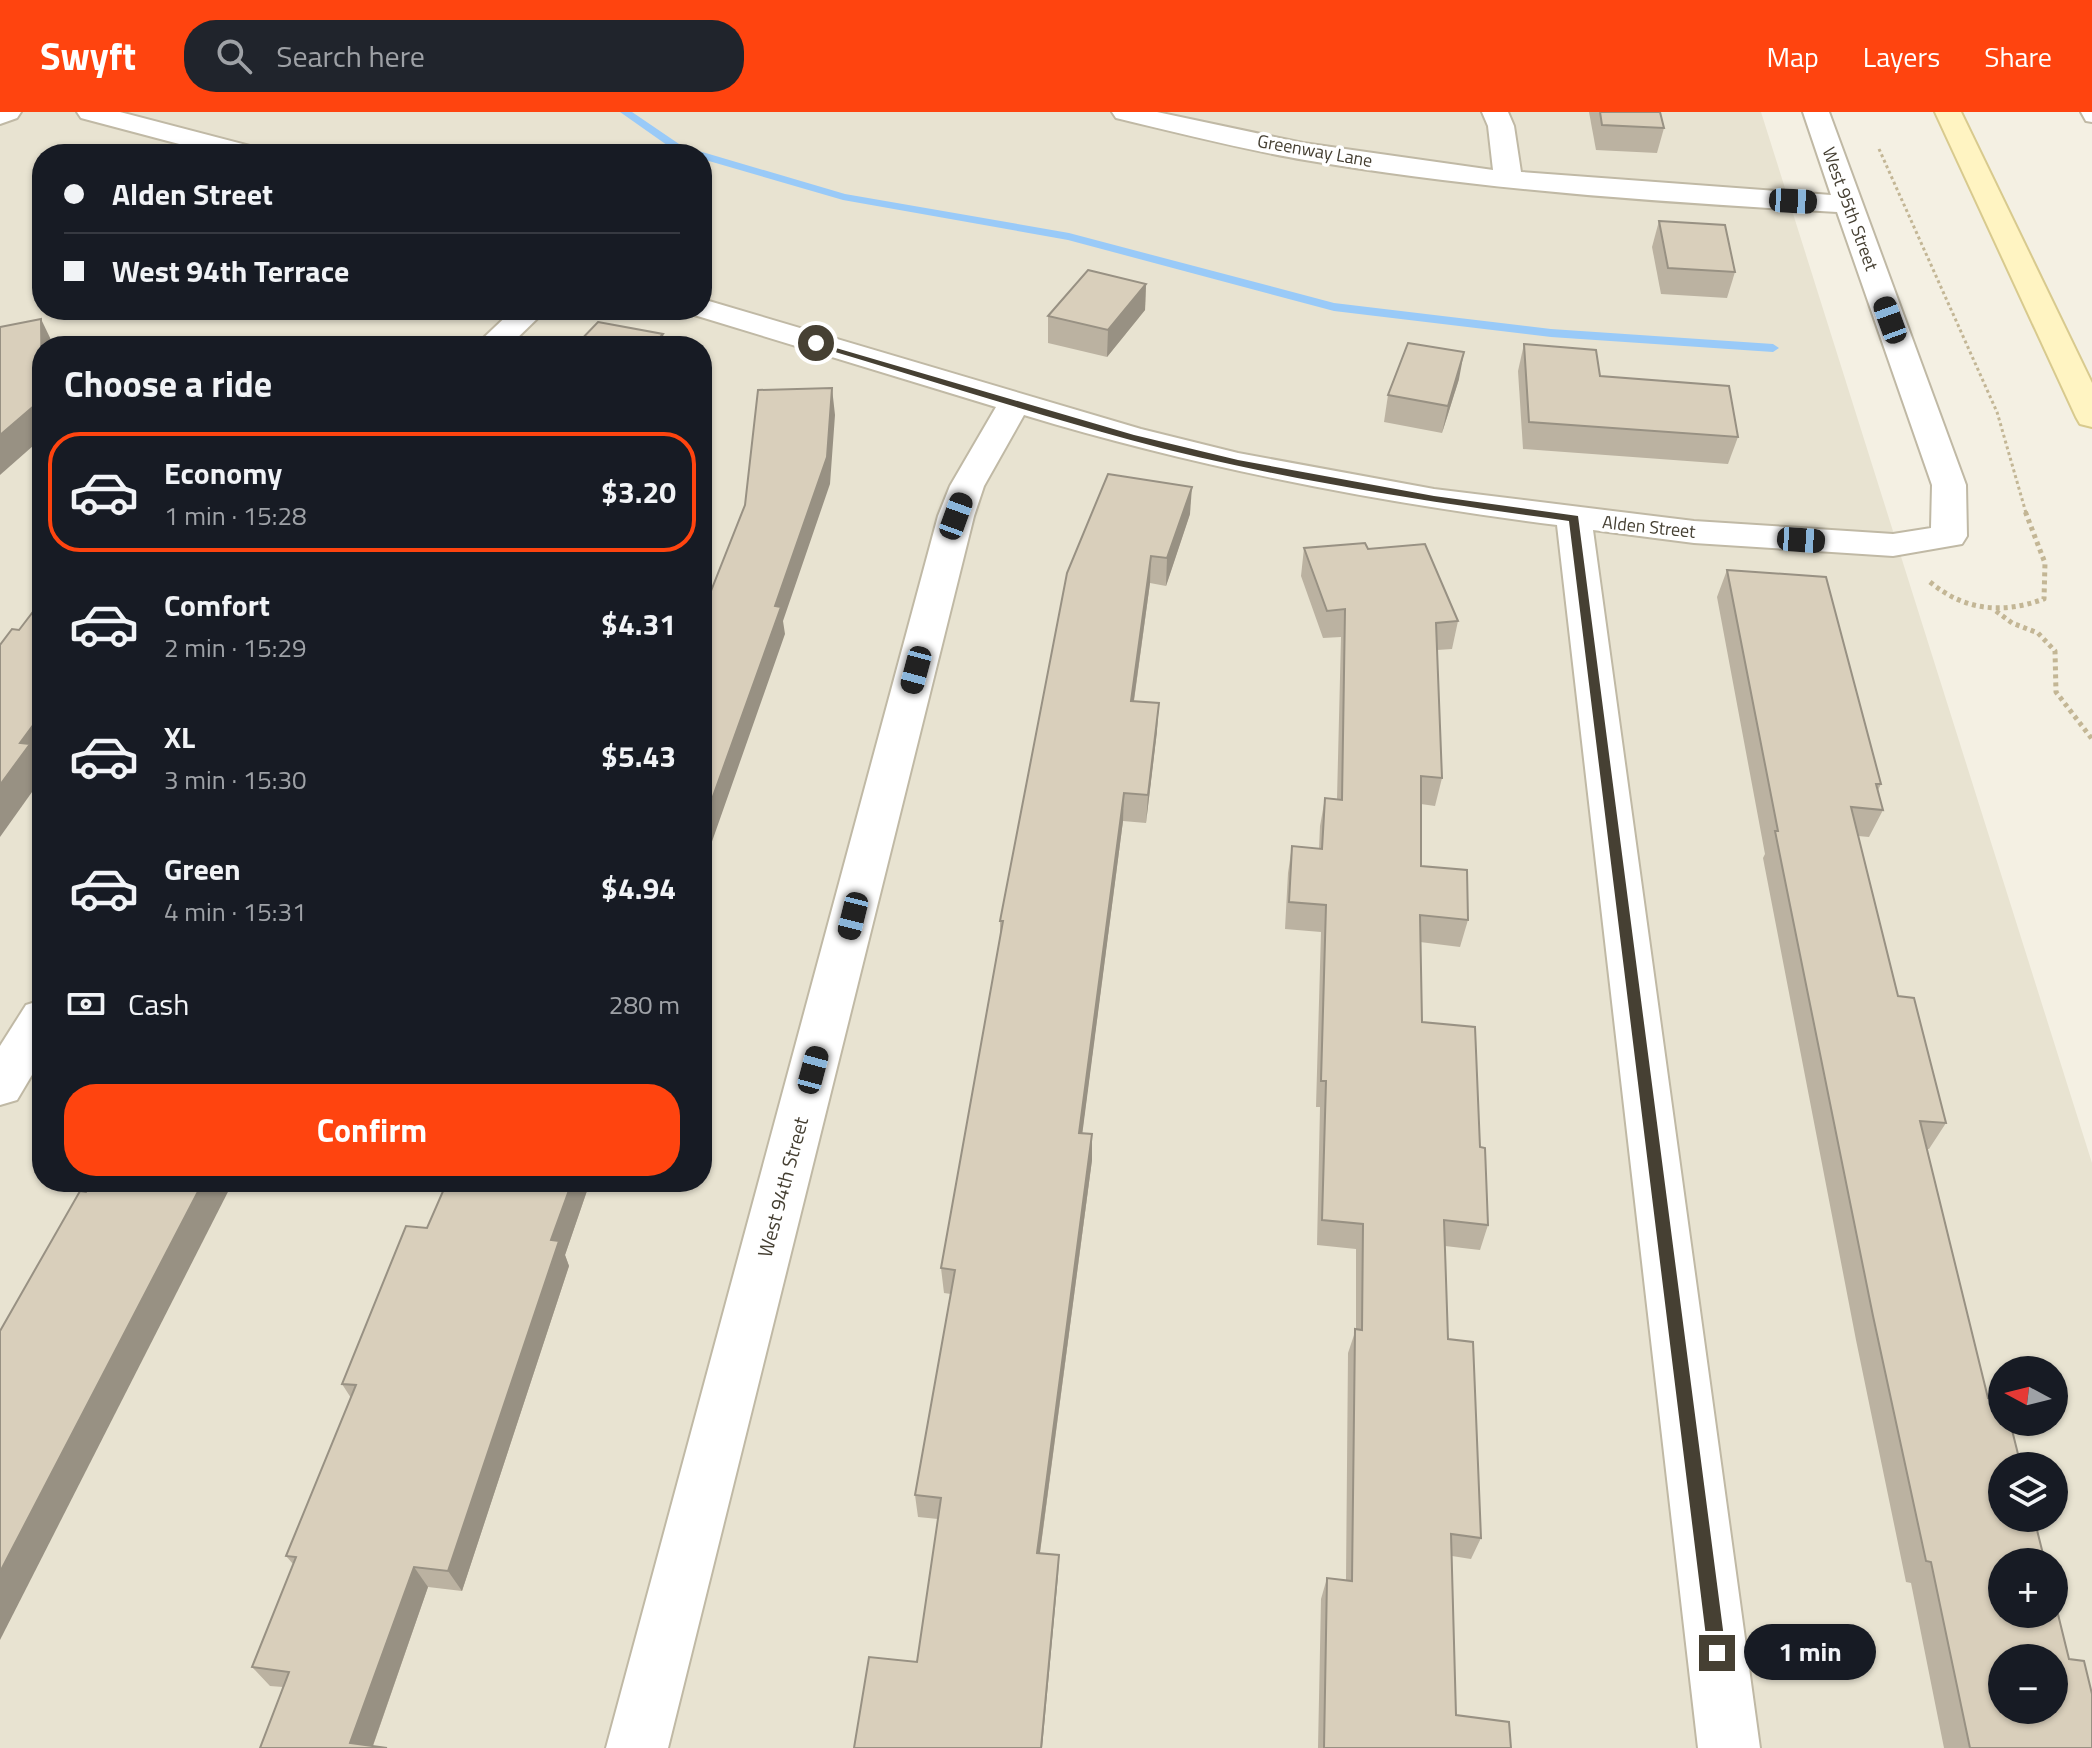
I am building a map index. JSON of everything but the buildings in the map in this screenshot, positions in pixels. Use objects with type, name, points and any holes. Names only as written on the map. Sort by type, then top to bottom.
[{"type":"main road","points":[[1948,112],[2092,417]]},
{"type":"street","points":[[0,116],[8,112]]},
{"type":"street","points":[[90,112],[210,144]]},
{"type":"street","name":"Greenway Lane","points":[[1125,112],[1310,151],[1508,179],[1590,188],[1848,204]]},
{"type":"street","points":[[1495,112],[1501,126],[1508,179]]},
{"type":"street","name":"West 95th Street","points":[[1816,112],[1949,485],[1949,536]]},
{"type":"street","name":"Alden Street","points":[[712,311],[1131,437],[1238,463],[1434,499],[1694,532],[1893,545],[1949,536]]},
{"type":"street","points":[[502,336],[520,320]]},
{"type":"street","name":"West 94th Street","points":[[637,1748],[956,516],[967,486],[1015,403]]},
{"type":"street","points":[[1574,519],[1729,1748]]},
{"type":"street","points":[[0,1086],[32,1034]]},
{"type":"path","points":[[1995,611],[2012,623],[2038,633],[2055,651],[2056,692],[2092,739]]},
{"type":"shaded area","points":[[0,112],[1761,112],[2092,1163],[2092,1748],[0,1748]]},
{"type":"waterway","points":[[625,112],[672,144]]},
{"type":"waterway","points":[[712,158],[843,197],[1069,237],[1334,307],[1551,333],[1773,348]]},
{"type":"route","points":[[816,343],[1131,437],[1238,463],[1434,499],[1574,519],[1717,1653]]}]
